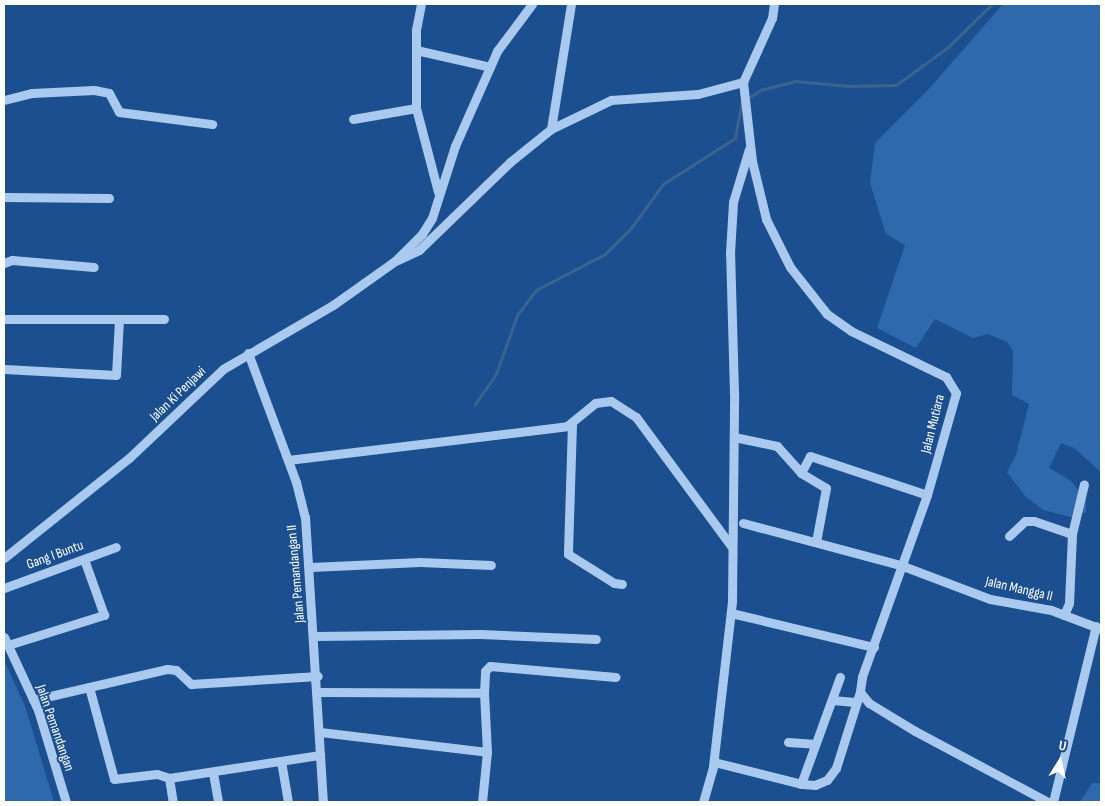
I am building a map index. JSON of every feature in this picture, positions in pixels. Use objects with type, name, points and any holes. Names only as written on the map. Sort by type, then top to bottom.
[{"type":"street","points":[[421,4],[416,50],[416,108],[439,195]]},
{"type":"street","points":[[395,261],[429,225],[454,146],[490,67],[515,23],[532,4]]},
{"type":"street","points":[[551,128],[571,4]]},
{"type":"street","points":[[395,261],[419,250],[551,128],[611,100],[698,94],[742,82],[772,18],[774,4]]},
{"type":"street","points":[[416,50],[490,67]]},
{"type":"street","name":"Jalan Mutiara","points":[[742,82],[750,146],[766,219],[806,290],[827,314],[851,331],[946,377],[956,392],[949,426],[927,495],[855,702],[836,768],[827,780],[815,785],[801,784]]},
{"type":"street","points":[[4,100],[32,93],[94,90],[109,92],[118,112],[212,124]]},
{"type":"street","points":[[353,119],[416,108]]},
{"type":"street","points":[[703,802],[714,762],[731,613],[734,437],[730,253],[733,202],[750,146]]},
{"type":"street","points":[[4,197],[109,198]]},
{"type":"street","points":[[4,263],[12,260],[94,267]]},
{"type":"street","name":"Jalan Ki Penjawi","points":[[4,558],[129,458],[223,370],[248,353],[333,305],[395,261]]},
{"type":"street","points":[[4,319],[164,319]]},
{"type":"street","points":[[4,369],[116,375],[119,319]]},
{"type":"street","name":"Jalan Pemandangan II","points":[[248,353],[288,460],[305,517],[311,567],[318,676],[323,802]]},
{"type":"street","points":[[288,460],[572,424],[600,401],[611,401],[630,411],[732,548]]},
{"type":"street","points":[[572,424],[568,555],[614,583],[622,584]]},
{"type":"street","points":[[734,437],[777,446],[800,473],[827,489],[816,542]]},
{"type":"street","points":[[800,473],[810,456],[927,495]]},
{"type":"street","points":[[1064,615],[1069,603],[1072,534],[1084,484]]},
{"type":"street","points":[[1009,536],[1025,521],[1034,521],[1072,534]]},
{"type":"street","name":"Jalan Mangga II","points":[[743,523],[903,566],[990,599],[1064,615],[1098,628]]},
{"type":"street","name":"Gang I Buntu","points":[[4,588],[116,548]]},
{"type":"street","points":[[6,641],[104,615],[84,559]]},
{"type":"street","points":[[311,567],[420,562],[491,565]]},
{"type":"street","points":[[731,613],[874,647]]},
{"type":"street","points":[[1053,802],[1098,628]]},
{"type":"street","points":[[315,636],[480,634],[596,639]]},
{"type":"street","name":"Jalan Pemandangan","points":[[6,641],[33,700],[66,802]]},
{"type":"street","points":[[482,802],[487,752],[484,693],[488,666],[616,677]]},
{"type":"street","points":[[33,700],[167,669],[176,670],[191,684],[318,676]]},
{"type":"street","points":[[714,762],[801,784],[840,677]]},
{"type":"street","points":[[89,687],[113,778],[157,774],[169,778],[212,773],[320,755]]},
{"type":"street","points":[[318,692],[484,693]]},
{"type":"street","points":[[860,692],[869,703],[915,731],[1048,802]]},
{"type":"street","points":[[832,700],[855,702]]},
{"type":"street","points":[[320,732],[487,752]]},
{"type":"street","points":[[788,742],[815,744]]},
{"type":"street","points":[[281,761],[288,802]]},
{"type":"street","points":[[212,773],[218,802]]},
{"type":"street","points":[[169,778],[173,802]]},
{"type":"shaded area","points":[[1003,4],[1101,4],[1101,472],[1074,448],[1061,443],[1049,468],[1070,480],[1086,499],[1086,512],[1071,517],[1043,510],[1025,496],[1007,472],[1016,455],[1029,404],[1012,395],[1013,350],[1007,342],[988,334],[973,338],[935,319],[916,348],[877,328],[905,245],[886,234],[870,183],[875,143],[927,91]]},
{"type":"shaded area","points":[[4,660],[25,706],[54,802],[4,802]]},
{"type":"shaded area","points":[[1092,783],[1101,783],[1101,802],[1080,802]]},
{"type":"waterway","points":[[475,404],[496,374],[517,315],[536,290],[605,254],[631,228],[663,184],[735,138],[741,103],[760,90],[795,81],[849,86],[896,85],[948,47],[992,4]]}]
